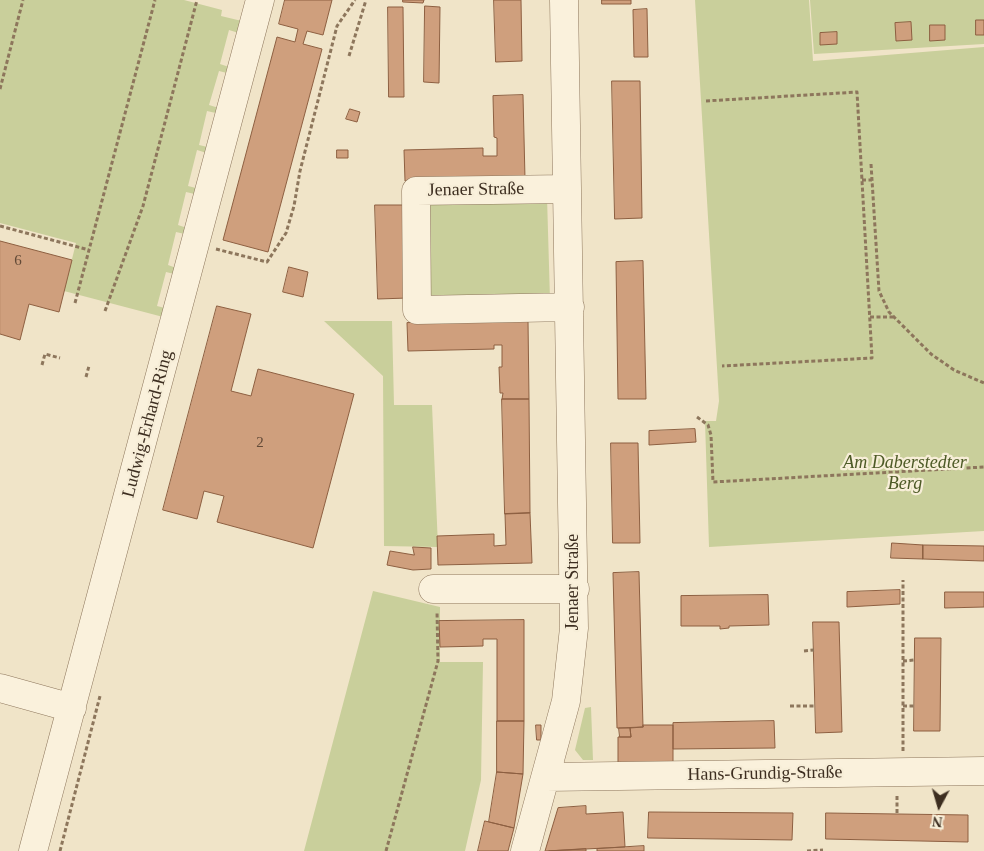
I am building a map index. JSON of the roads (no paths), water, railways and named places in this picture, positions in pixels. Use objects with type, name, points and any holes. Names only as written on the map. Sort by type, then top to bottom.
[{"type":"street","name":"Ludwig-Erhard-Ring","points":[[38,850],[72,708],[260,0]]},
{"type":"street","name":"Jenaer Straße","points":[[525,851],[563,716],[571,669],[575,589],[564,0]]},
{"type":"street","name":"Jenaer Straße","points":[[567,189],[416,191],[416,310],[570,307]]},
{"type":"street","points":[[435,589],[575,589]]},
{"type":"street","points":[[0,688],[72,708]]},
{"type":"street","name":"Hans-Grundig-Straße","points":[[546,778],[984,771]]},
{"type":"park label","name":"Am Daberstedter Berg","points":[[905,473]]}]
